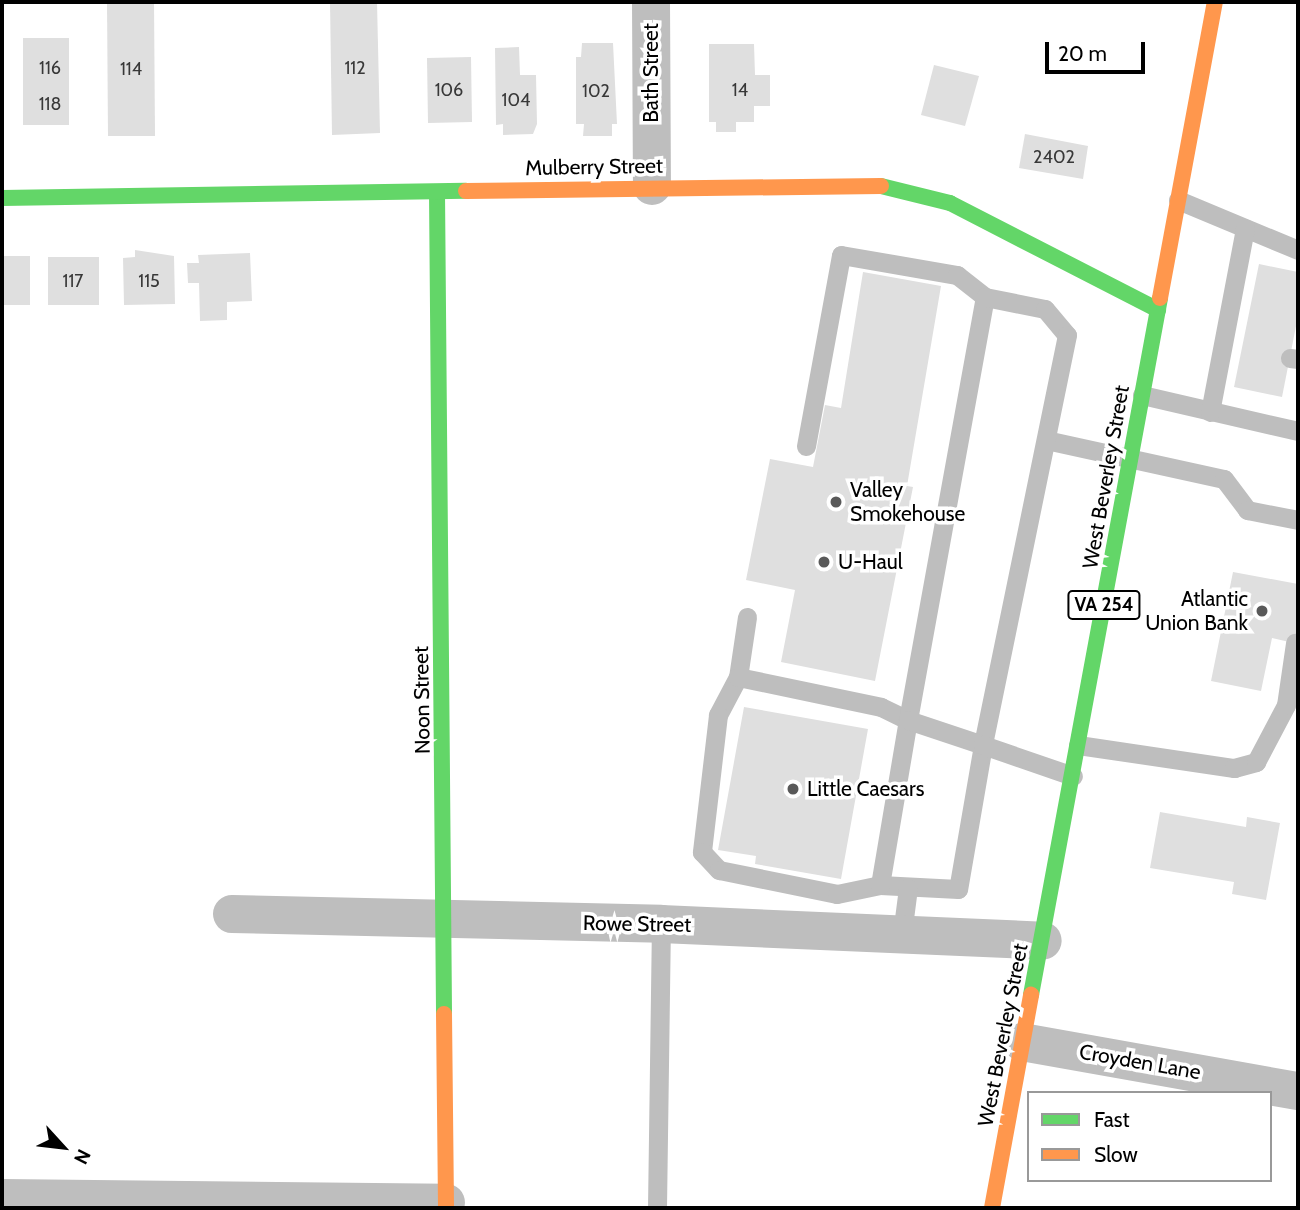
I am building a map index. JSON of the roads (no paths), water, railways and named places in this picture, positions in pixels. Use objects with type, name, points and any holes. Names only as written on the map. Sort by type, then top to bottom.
[{"type":"street","name":"Bath Street","points":[[651,2],[652,186]]},
{"type":"street","name":"West Beverley Street","points":[[992,1208],[1215,2]]},
{"type":"street","name":"Mulberry Street","points":[[2,198],[867,184],[909,189],[950,203],[1158,310]]},
{"type":"street","name":"Noon Street","points":[[437,192],[446,1206]]},
{"type":"street","name":"Rowe Street","points":[[232,914],[661,924],[1043,941]]},
{"type":"street","name":"Croyden Lane","points":[[1022,1042],[1298,1091]]},
{"type":"street","points":[[2,1198],[112,1204],[446,1206]]},
{"type":"lane","points":[[1178,200],[1298,250]]},
{"type":"lane","points":[[1210,412],[1232,347],[1231,302],[1245,228]]},
{"type":"lane","points":[[747,617],[738,677],[718,715],[702,852],[719,870],[837,894],[880,885],[958,890],[983,744],[1067,335],[1045,309],[985,297],[957,275],[841,255],[806,446]]},
{"type":"lane","points":[[880,885],[985,297]]},
{"type":"lane","points":[[1231,302],[1251,305]]},
{"type":"lane","points":[[1142,396],[1298,431]]},
{"type":"lane","points":[[1046,440],[1131,456],[1224,479],[1247,510],[1298,520]]},
{"type":"lane","points":[[1078,745],[1234,768],[1256,762],[1292,706],[1295,643]]},
{"type":"lane","points":[[738,677],[881,707],[908,720],[1073,776]]},
{"type":"lane","points":[[902,934],[908,888]]},
{"type":"lane","points":[[657,1208],[661,924]]},
{"type":"place","name":"Valley Smokehouse","points":[[836,502]]},
{"type":"place","name":"U-Haul","points":[[824,562]]},
{"type":"place","name":"Atlantic Union Bank","points":[[1262,611]]},
{"type":"place","name":"Little Caesars","points":[[793,789]]}]
